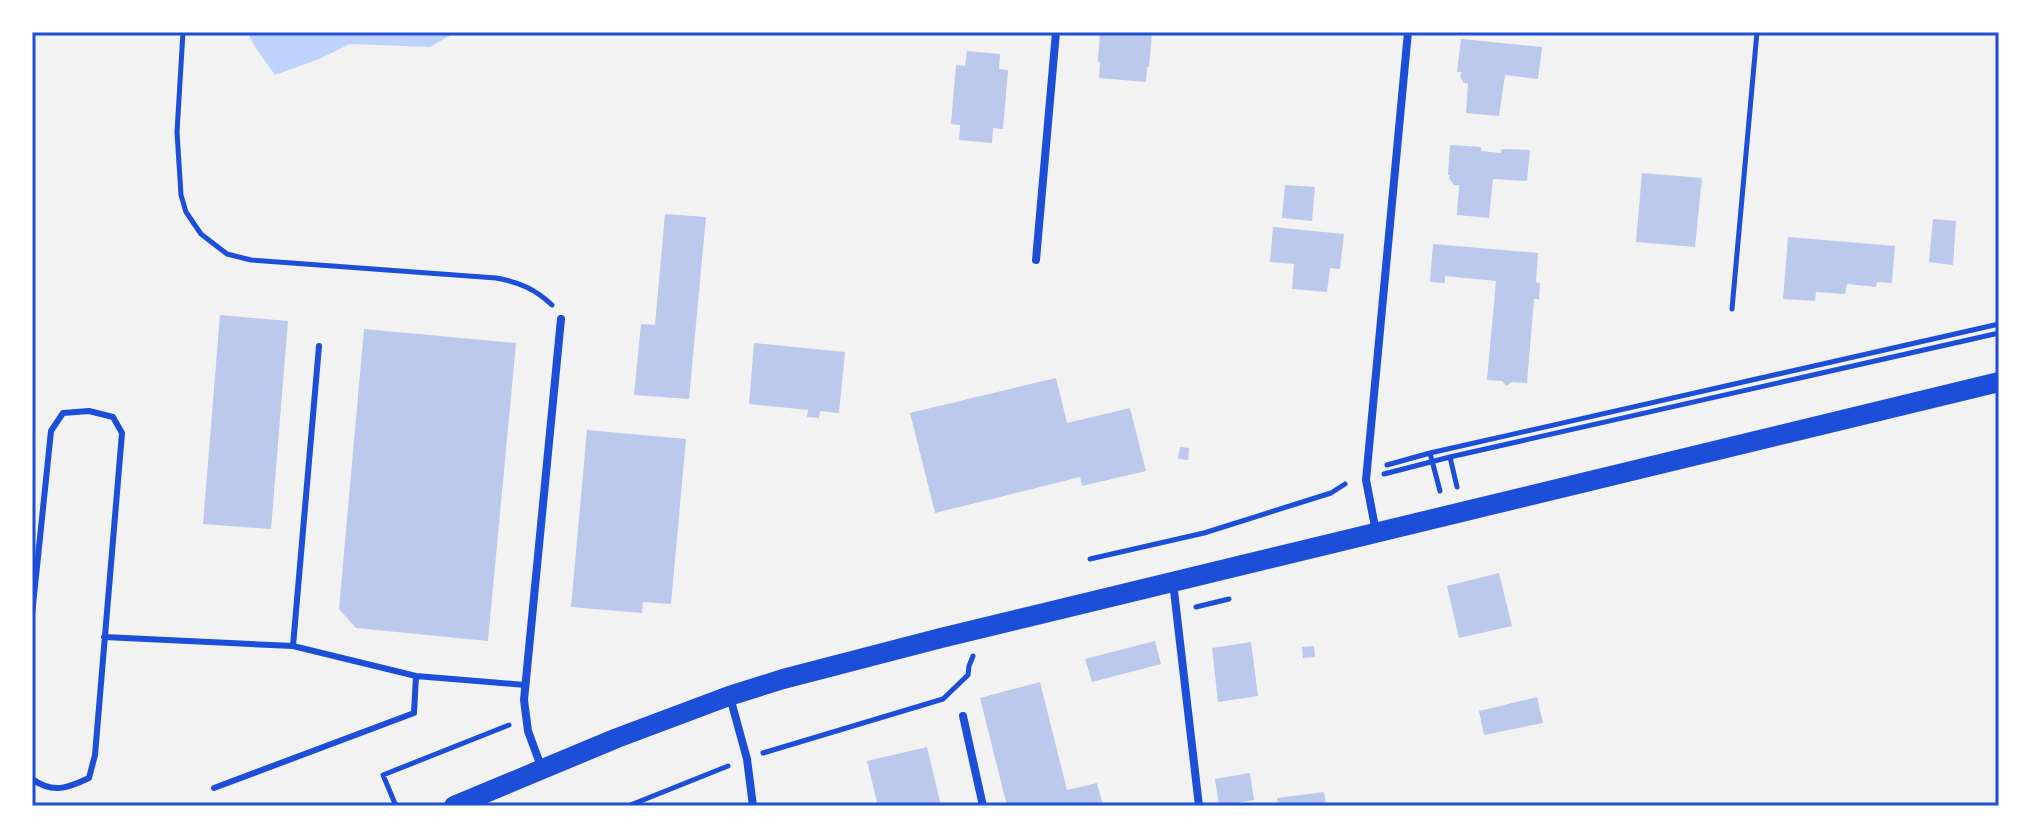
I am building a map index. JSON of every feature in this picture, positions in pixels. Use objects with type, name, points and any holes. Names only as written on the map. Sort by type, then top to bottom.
[{"type":"main road","points":[[454,806],[729,696],[850,661],[1999,382]]},
{"type":"street","points":[[1036,260],[1056,32]]},
{"type":"street","points":[[1376,532],[1367,475],[1408,32]]},
{"type":"street","points":[[542,770],[525,718],[524,700],[561,319]]},
{"type":"street","points":[[1173,581],[1199,806]]},
{"type":"street","points":[[729,696],[747,759],[753,806]]},
{"type":"street","points":[[963,716],[983,806]]},
{"type":"lane","points":[[293,646],[319,346]]},
{"type":"lane","points":[[32,615],[51,431],[63,413],[89,411],[113,417],[122,433],[95,755],[89,778],[67,789],[40,785],[32,779]]},
{"type":"lane","points":[[104,637],[293,646],[416,676],[525,685]]},
{"type":"lane","points":[[214,788],[414,713],[416,676]]},
{"type":"path","points":[[183,32],[177,132],[181,195],[193,224],[215,246],[227,254],[251,260],[471,275],[517,282],[539,292],[561,319]]},
{"type":"path","points":[[1732,309],[1757,32]]},
{"type":"path","points":[[1090,559],[1204,533],[1331,493],[1367,475],[1430,453],[1999,324]]},
{"type":"path","points":[[1367,475],[1999,333]]},
{"type":"path","points":[[628,806],[747,759],[943,699],[968,675],[972,657],[978,653]]},
{"type":"path","points":[[396,806],[383,775],[525,718]]},
{"type":"water","points":[[247,32],[456,32],[430,47],[350,44],[275,75]]},
{"type":"building","points":[[1100,32],[1152,32],[1146,82],[1099,78]]},
{"type":"building","points":[[1461,39],[1542,47],[1538,79],[1505,75],[1499,116],[1466,113],[1468,83],[1464,83],[1460,76],[1462,72],[1457,72]]},
{"type":"building","points":[[967,51],[1000,54],[999,69],[1008,70],[1003,129],[993,128],[992,143],[959,140],[960,125],[951,124],[956,65],[965,66]]},
{"type":"building","points":[[1450,145],[1481,147],[1481,151],[1501,153],[1502,149],[1530,150],[1527,181],[1493,179],[1489,218],[1457,215],[1459,185],[1454,185],[1448,175]]},
{"type":"building","points":[[1642,173],[1702,178],[1695,247],[1636,242]]},
{"type":"building","points":[[1285,185],[1315,187],[1312,221],[1282,218]]},
{"type":"building","points":[[665,214],[706,217],[689,399],[634,395],[641,324],[655,325]]},
{"type":"building","points":[[1933,219],[1956,221],[1953,265],[1929,262]]},
{"type":"building","points":[[1273,227],[1344,234],[1340,269],[1330,268],[1327,292],[1292,289],[1294,264],[1270,262]]},
{"type":"building","points":[[1788,237],[1895,246],[1892,283],[1877,282],[1876,287],[1847,284],[1845,294],[1816,292],[1815,301],[1783,299]]},
{"type":"building","points":[[1433,244],[1538,253],[1536,282],[1540,283],[1539,299],[1534,299],[1527,383],[1512,382],[1507,386],[1502,381],[1487,380],[1496,281],[1445,276],[1445,283],[1430,282]]},
{"type":"building","points":[[220,315],[288,321],[271,529],[203,524]]},
{"type":"building","points":[[364,329],[516,343],[488,641],[356,628],[339,609]]},
{"type":"building","points":[[754,343],[845,352],[839,413],[820,411],[819,418],[807,417],[808,410],[749,404]]},
{"type":"building","points":[[1056,378],[1067,423],[1130,408],[1146,471],[1082,486],[1080,477],[935,513],[910,413]]},
{"type":"building","points":[[587,430],[686,439],[671,604],[643,602],[642,613],[571,607]]},
{"type":"building","points":[[1180,447],[1189,448],[1188,460],[1178,459]]},
{"type":"building","points":[[1499,573],[1512,626],[1459,638],[1447,586]]},
{"type":"building","points":[[1155,641],[1161,664],[1092,682],[1085,659]]},
{"type":"building","points":[[1251,642],[1258,696],[1218,702],[1212,648]]},
{"type":"building","points":[[1314,646],[1315,657],[1303,658],[1302,647]]},
{"type":"building","points":[[1040,682],[1067,790],[1097,783],[1103,806],[1007,806],[980,698]]},
{"type":"building","points":[[1537,697],[1543,723],[1484,735],[1479,711]]},
{"type":"building","points":[[927,747],[941,806],[878,806],[867,761]]},
{"type":"building","points":[[1250,773],[1254,800],[1219,806],[1215,779]]},
{"type":"building","points":[[1324,792],[1326,806],[1278,806],[1277,798]]}]
